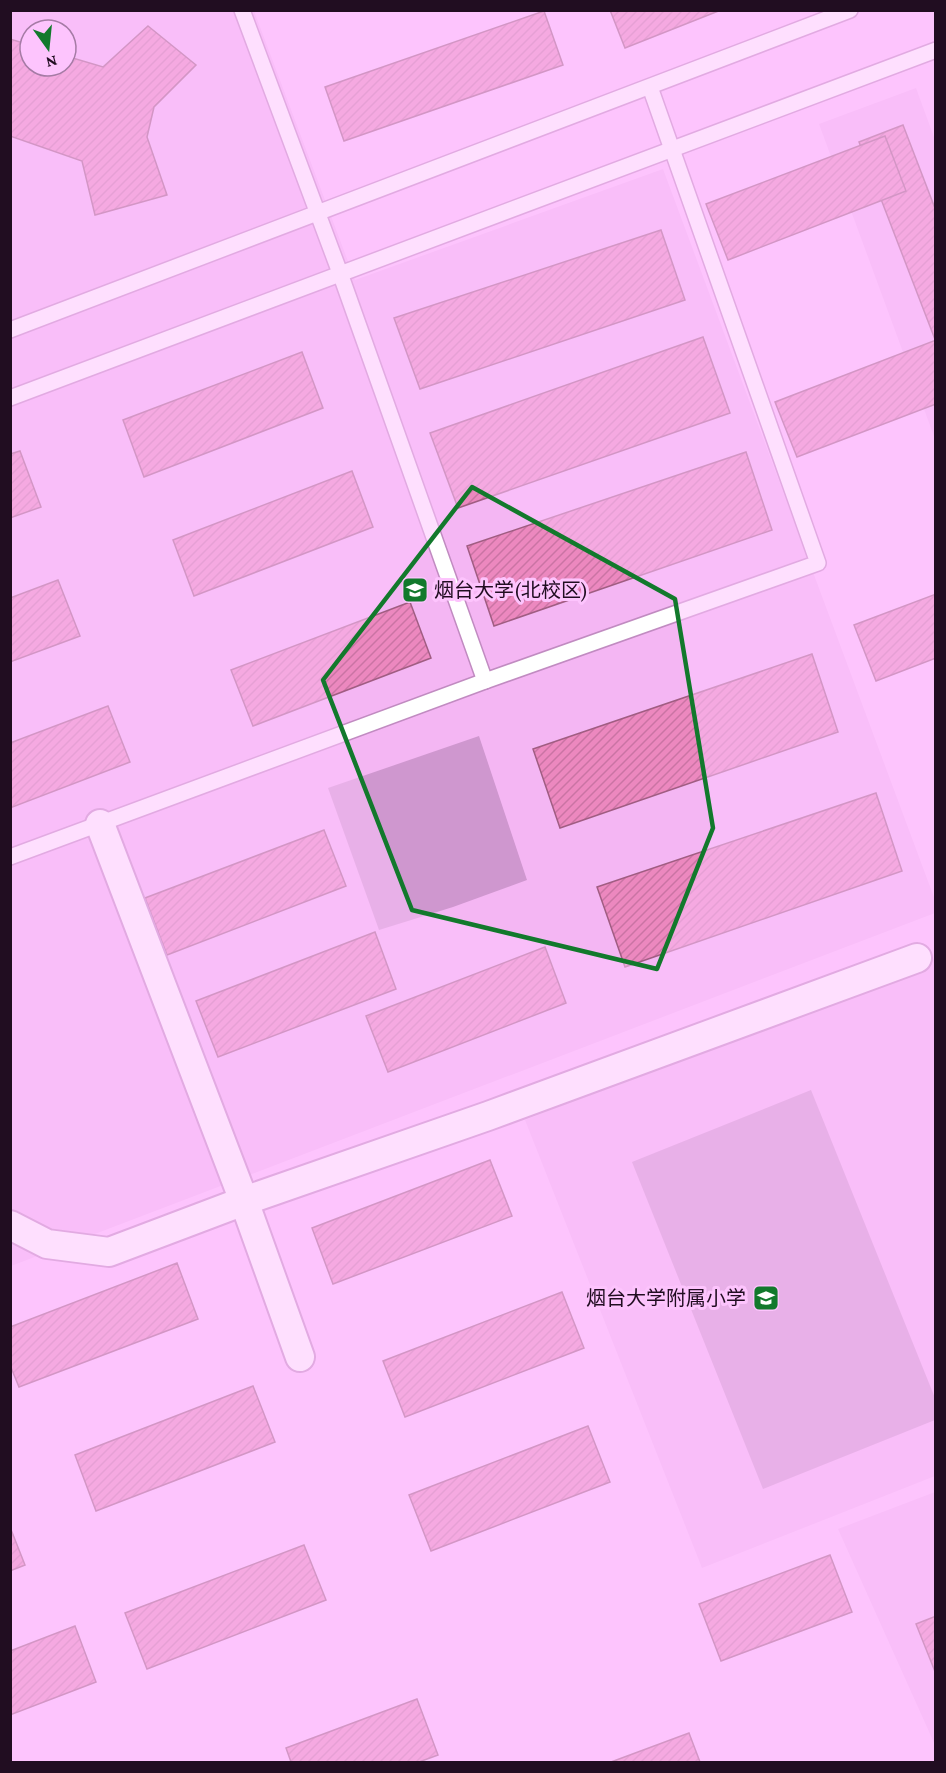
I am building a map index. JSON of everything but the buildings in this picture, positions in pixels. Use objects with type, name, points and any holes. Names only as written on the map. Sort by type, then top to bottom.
[{"type":"street","points":[[100,824],[244,1201],[300,1357]]},
{"type":"street","points":[[10,1225],[48,1244],[109,1252],[917,958]]},
{"type":"lane","points":[[242,10],[340,273],[485,681]]},
{"type":"lane","points":[[10,330],[850,10]]},
{"type":"lane","points":[[10,398],[936,50]]},
{"type":"lane","points":[[10,857],[485,681],[818,563],[650,87]]},
{"type":"highlighted area","points":[[472,487],[675,599],[713,828],[657,969],[412,910],[323,680]]},
{"type":"shaded area","name":"烟台大学(北校区)","points":[[11,11],[254,11],[355,280],[663,169],[935,900],[935,913],[11,1266]]},
{"type":"shaded area","points":[[916,88],[935,140],[935,439],[819,124]]},
{"type":"shaded area","points":[[479,736],[527,880],[453,907],[379,930],[328,788]]},
{"type":"shaded area","name":"烟台大学附属小学","points":[[935,958],[935,1476],[702,1568],[525,1120]]},
{"type":"shaded area","points":[[811,1090],[935,1398],[935,1420],[763,1489],[632,1162]]},
{"type":"shaded area","points":[[935,1492],[935,1745],[838,1529]]},
{"type":"place","name":"烟台大学(北校区)","points":[[415,590]]},
{"type":"place","name":"烟台大学附属小学","points":[[766,1298]]}]
